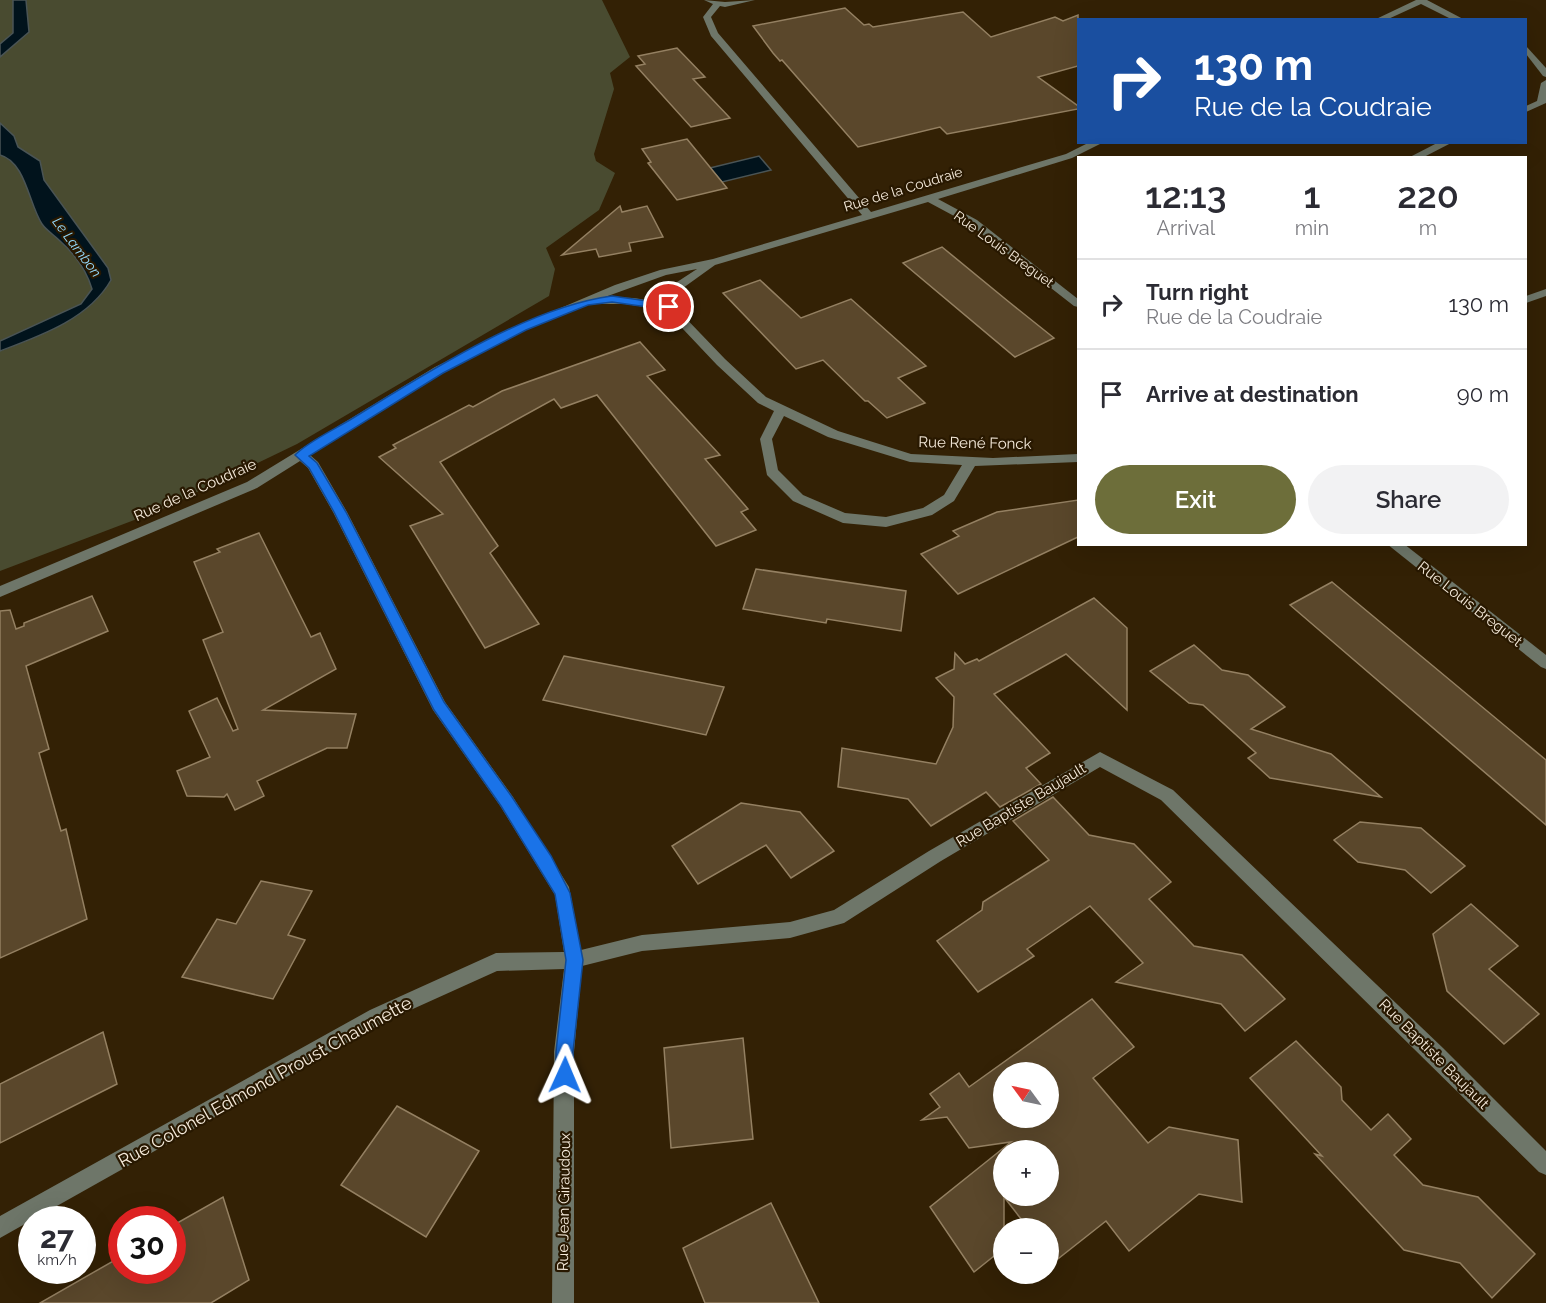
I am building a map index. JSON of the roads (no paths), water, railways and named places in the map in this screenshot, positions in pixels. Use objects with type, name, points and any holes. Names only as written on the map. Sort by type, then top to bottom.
[{"type":"street","points":[[751,0],[734,5],[712,2],[707,17],[714,34],[868,214]]},
{"type":"street","points":[[1382,18],[1422,0],[1457,18]]},
{"type":"street","points":[[1527,50],[1546,74]]},
{"type":"street","points":[[1527,109],[1541,103],[1546,83]]},
{"type":"street","name":"Rue de la Coudraie","points":[[0,592],[24,584],[252,485],[439,370],[522,328],[619,287],[664,272],[715,262],[868,214],[1069,156],[1095,144]]},
{"type":"street","points":[[1417,156],[1444,144]]},
{"type":"street","name":"Rue Louis Breguet","points":[[927,197],[973,222],[1077,303]]},
{"type":"street","name":"Rue de la Coudraie","points":[[586,302],[612,299],[669,307],[678,286],[715,262]]},
{"type":"street","points":[[1527,300],[1546,292]]},
{"type":"street","name":"Rue René Fonck","points":[[669,307],[721,362],[762,400],[833,434],[910,458],[972,460],[1077,458]]},
{"type":"street","points":[[781,409],[766,439],[772,472],[798,498],[843,518],[886,522],[927,512],[949,498],[972,460]]},
{"type":"street","name":"Rue Jean Giraudoux","points":[[301,455],[313,465],[340,512],[439,706],[507,802],[562,893],[574,960],[564,1052],[562,1303]]},
{"type":"street","name":"Rue Louis Breguet","points":[[1397,546],[1546,663]]},
{"type":"street","name":"Rue Baptiste Baujault","points":[[574,960],[642,943],[790,930],[838,917],[935,856],[1100,759],[1167,795],[1436,1055],[1546,1165]]},
{"type":"street","name":"Rue Colonel Edmond Proust Chaumette","points":[[0,1228],[377,1016],[496,962],[574,960]]},
{"type":"water","points":[[13,0],[26,0],[29,32],[0,57],[0,44],[13,33]]},
{"type":"water","name":"Le Lambon","points":[[0,123],[14,136],[18,147],[40,161],[44,180],[108,268],[111,280],[102,294],[77,316],[47,332],[0,351],[0,341],[81,304],[92,289],[87,275],[75,256],[42,224],[16,166],[9,159],[0,155]]},
{"type":"water","points":[[759,156],[771,170],[722,182],[710,168]]}]
